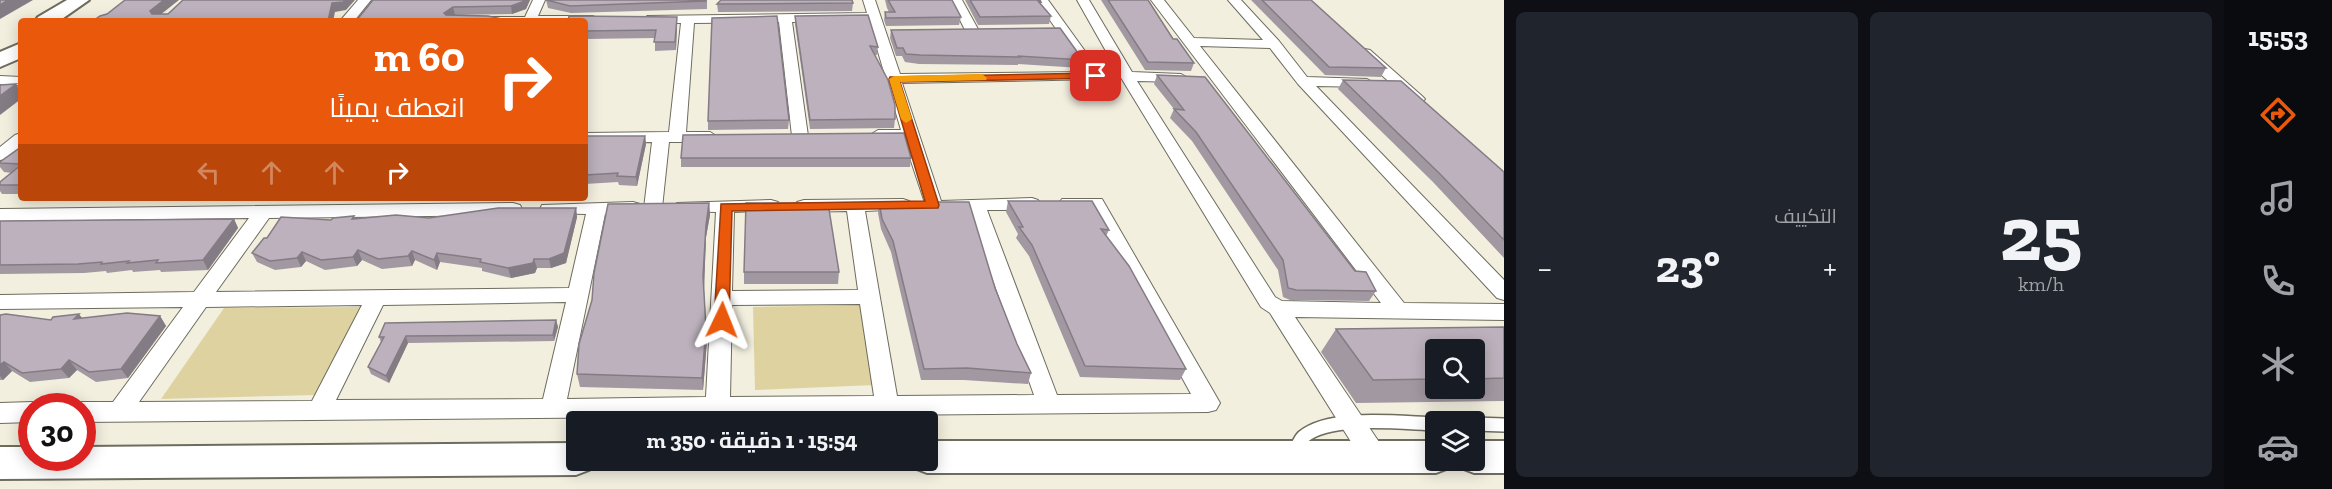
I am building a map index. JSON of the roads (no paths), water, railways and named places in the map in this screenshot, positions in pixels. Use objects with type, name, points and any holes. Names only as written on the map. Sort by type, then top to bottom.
[{"type":"street","points":[[50,18],[80,0]]},
{"type":"street","points":[[71,18],[101,0]]},
{"type":"street","points":[[350,18],[365,0]]},
{"type":"street","points":[[531,18],[539,0]]},
{"type":"street","points":[[869,0],[881,27],[894,79],[933,205]]},
{"type":"street","points":[[956,0],[972,31]]},
{"type":"street","points":[[894,79],[1096,76],[1042,0]]},
{"type":"street","points":[[1083,0],[1127,76],[1255,282],[1268,302],[1278,308],[1374,456]]},
{"type":"street","points":[[1157,0],[1191,42],[1216,79],[1398,310]]},
{"type":"street","points":[[1234,0],[1274,44],[1303,81],[1504,293]]},
{"type":"street","points":[[643,19],[688,19],[710,14],[881,27]]},
{"type":"street","points":[[785,18],[794,136],[822,135]]},
{"type":"street","points":[[653,208],[669,137],[688,19]]},
{"type":"street","points":[[588,20],[609,20]]},
{"type":"street","points":[[1041,30],[1064,30]]},
{"type":"street","points":[[0,48],[18,37]]},
{"type":"street","points":[[1191,42],[1274,44]]},
{"type":"street","points":[[1358,46],[1426,107]]},
{"type":"street","points":[[0,61],[18,51]]},
{"type":"street","points":[[0,69],[18,69]]},
{"type":"street","points":[[1127,76],[1216,79]]},
{"type":"street","points":[[0,80],[18,81]]},
{"type":"street","points":[[1303,81],[1399,84]]},
{"type":"street","points":[[867,135],[911,135]]},
{"type":"street","points":[[588,138],[721,136]]},
{"type":"street","points":[[0,155],[18,142]]},
{"type":"street","points":[[133,213],[144,201]]},
{"type":"street","points":[[0,215],[133,213],[249,207],[449,204],[653,208],[1096,203],[1208,403],[96,412]]},
{"type":"street","points":[[975,204],[1049,404]]},
{"type":"street","points":[[855,206],[887,405]]},
{"type":"street","points":[[119,412],[199,300],[249,207]]},
{"type":"street","points":[[718,407],[725,207]]},
{"type":"street","points":[[553,408],[597,208]]},
{"type":"street","points":[[0,302],[578,295]]},
{"type":"street","points":[[722,298],[870,297]]},
{"type":"street","points":[[319,410],[376,298]]},
{"type":"street","points":[[1278,308],[1504,312]]},
{"type":"street","points":[[0,413],[18,412]]},
{"type":"street","points":[[938,457],[1425,457]]},
{"type":"street","points":[[1485,457],[1504,457]]},
{"type":"street","points":[[0,463],[566,459]]},
{"type":"lane","points":[[1293,456],[1302,437],[1319,428],[1353,423],[1425,424]]},
{"type":"lane","points":[[1485,424],[1504,424]]}]
